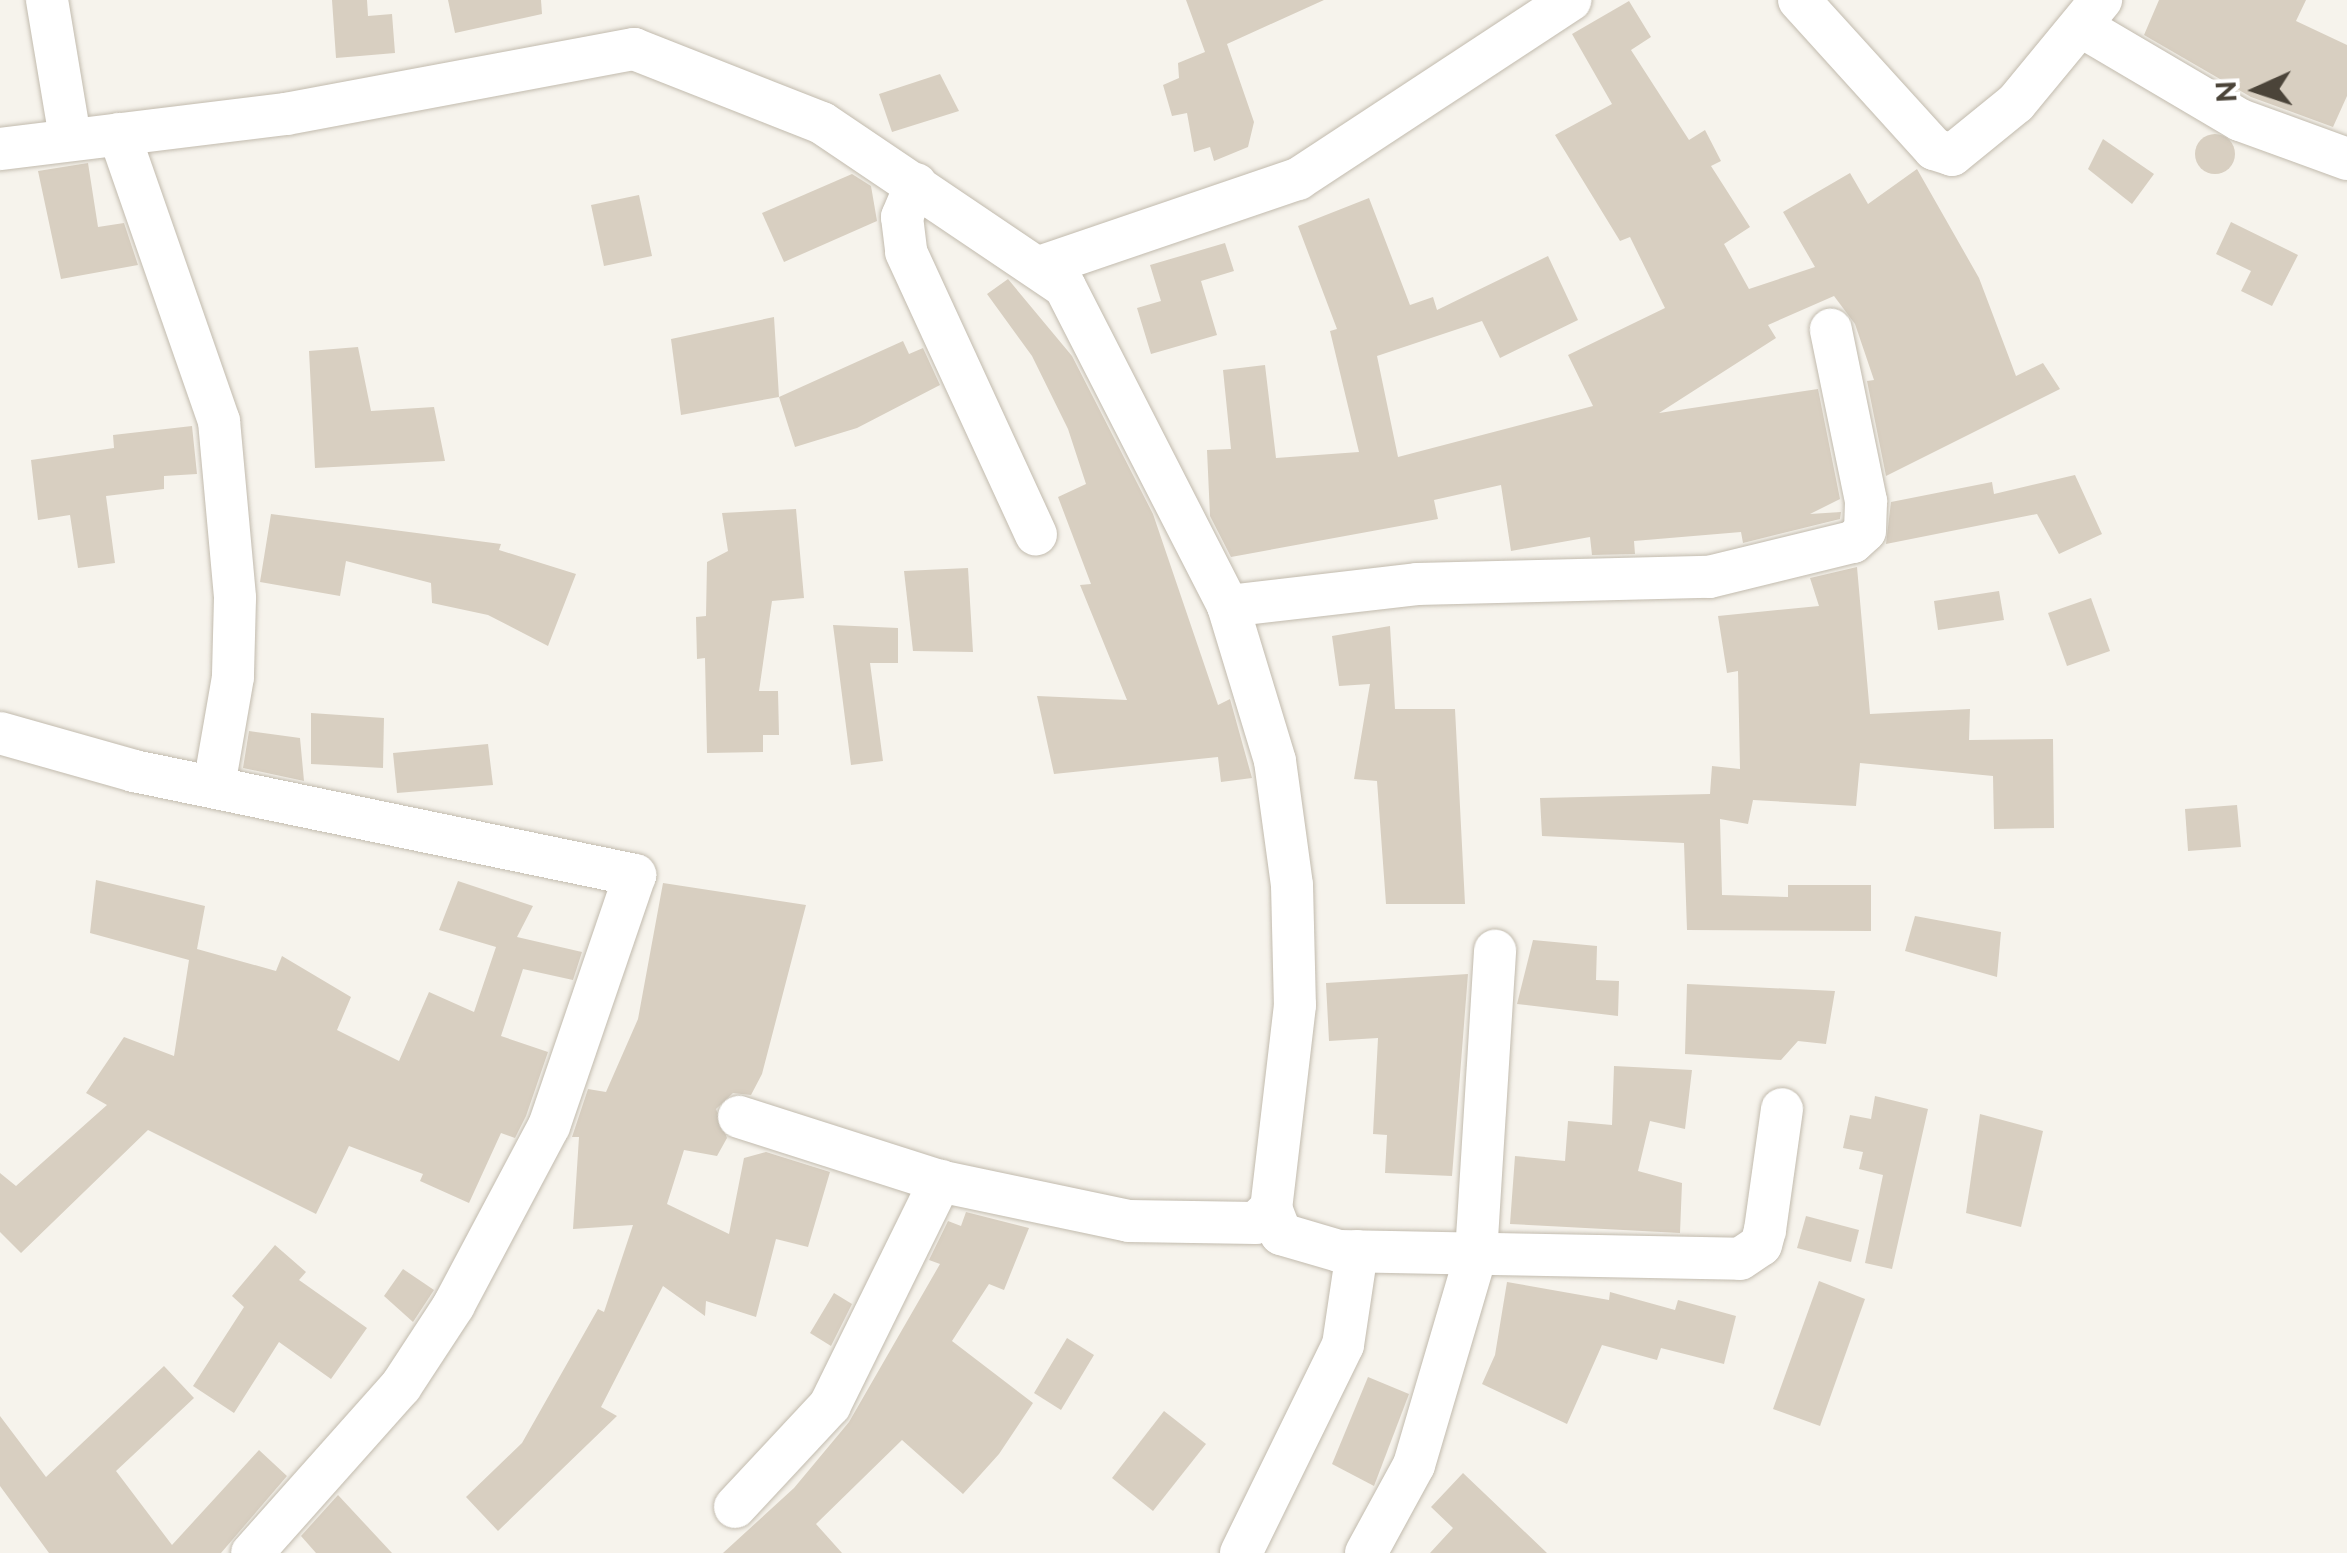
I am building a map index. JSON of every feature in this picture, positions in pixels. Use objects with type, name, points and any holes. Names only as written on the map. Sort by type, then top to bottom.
[{"type":"street","points":[[47,0],[70,138]]},
{"type":"street","points":[[1039,266],[1298,179],[1571,0]]},
{"type":"street","points":[[1799,0],[1934,150],[1952,155],[1988,131],[2092,13],[2240,120],[2347,159]]},
{"type":"street","points":[[0,149],[286,114],[634,49],[768,97],[916,184],[1039,266],[1088,323],[1228,606],[1275,761],[1292,885],[1294,1036],[1271,1208],[1272,1226],[1304,1246],[1357,1251],[1749,1256],[1765,1230],[1782,1109]]},
{"type":"street","points":[[119,134],[218,421],[235,598],[233,678],[214,786]]},
{"type":"street","points":[[916,184],[902,217],[906,252],[1036,535]]},
{"type":"street","points":[[1228,606],[1416,584],[1710,577],[1853,542],[1864,532],[1866,502],[1832,330]]},
{"type":"street","points":[[0,733],[214,786],[635,875],[549,1126],[454,1305],[401,1386],[252,1553]]},
{"type":"street","points":[[1366,1553],[1414,1464],[1476,1254],[1495,951]]},
{"type":"street","points":[[739,1117],[940,1180],[1129,1222],[1256,1222],[1271,1208]]},
{"type":"street","points":[[735,1507],[830,1405],[940,1180]]},
{"type":"street","points":[[1241,1553],[1344,1345],[1357,1251]]},
{"type":"building","points":[[332,0],[367,0],[368,16],[392,14],[395,53],[336,58]]},
{"type":"building","points":[[448,0],[541,0],[542,14],[455,33]]},
{"type":"building","points":[[1186,0],[1324,0],[1227,44],[1254,122],[1248,147],[1214,161],[1210,147],[1194,152],[1187,113],[1172,116],[1163,85],[1179,78],[1178,63],[1205,52]]},
{"type":"building","points":[[2159,0],[2306,0],[2296,21],[2347,45],[2347,96],[2333,127],[2251,97],[2144,35]]},
{"type":"building","points":[[1629,1],[1651,37],[1631,50],[1689,140],[1705,130],[1721,161],[1711,166],[1750,227],[1724,244],[1749,289],[1815,267],[1783,212],[1850,173],[1868,204],[1917,169],[1979,278],[2016,376],[2043,363],[2060,389],[1886,476],[1867,381],[1874,380],[1855,324],[1834,296],[1768,325],[1776,338],[1659,413],[1818,389],[1840,499],[1810,514],[1841,512],[1840,519],[1743,543],[1741,532],[1634,541],[1635,554],[1592,555],[1590,537],[1511,551],[1501,485],[1434,500],[1438,519],[1231,557],[1210,516],[1207,450],[1231,449],[1223,370],[1265,365],[1276,458],[1359,452],[1330,331],[1337,329],[1298,226],[1369,198],[1410,305],[1433,297],[1437,310],[1548,256],[1578,320],[1500,358],[1482,321],[1377,356],[1398,457],[1593,406],[1568,355],[1665,308],[1630,237],[1620,241],[1555,135],[1612,104],[1572,34]]},
{"type":"building","points":[[940,74],[959,111],[892,132],[879,94]]},
{"type":"building","points":[[2215,134],[2229,140],[2235,154],[2229,168],[2215,174],[2201,168],[2195,154],[2201,140]]},
{"type":"building","points":[[2103,139],[2154,174],[2132,204],[2088,169]]},
{"type":"building","points":[[88,163],[98,227],[124,223],[138,265],[61,279],[38,171]]},
{"type":"building","points":[[852,174],[871,186],[877,221],[784,262],[762,213]]},
{"type":"building","points":[[639,195],[652,256],[604,266],[591,205]]},
{"type":"building","points":[[2231,222],[2298,255],[2272,306],[2241,291],[2251,271],[2216,254]]},
{"type":"building","points":[[1225,243],[1234,271],[1201,281],[1217,335],[1151,354],[1137,308],[1161,301],[1150,265]]},
{"type":"building","points":[[1008,279],[1072,356],[1153,514],[1218,705],[1230,699],[1252,778],[1221,782],[1218,757],[1054,774],[1037,696],[1127,700],[1080,585],[1091,584],[1058,497],[1086,484],[1068,429],[1032,356],[987,294]]},
{"type":"building","points":[[774,317],[779,397],[681,415],[671,339]]},
{"type":"building","points":[[903,341],[909,354],[923,348],[940,385],[857,428],[795,447],[779,397]]},
{"type":"building","points":[[358,347],[371,411],[434,407],[445,461],[315,468],[309,351]]},
{"type":"building","points":[[192,426],[197,474],[164,476],[164,489],[106,496],[115,563],[78,568],[70,515],[38,520],[31,460],[114,448],[113,435]]},
{"type":"building","points":[[2075,475],[2102,534],[2059,554],[2037,514],[1886,544],[1891,502],[1992,482],[1994,494]]},
{"type":"building","points":[[796,509],[804,598],[772,601],[759,691],[778,691],[779,735],[763,735],[763,752],[707,753],[705,658],[697,659],[696,617],[706,616],[707,562],[728,551],[722,513]]},
{"type":"building","points":[[271,514],[501,544],[499,550],[576,574],[548,646],[488,615],[432,603],[431,583],[346,561],[340,596],[260,582]]},
{"type":"building","points":[[1857,567],[1870,714],[1970,709],[1969,740],[2053,739],[2054,828],[1994,829],[1993,776],[1860,763],[1856,806],[1753,800],[1748,824],[1720,819],[1722,895],[1788,897],[1788,885],[1871,885],[1871,931],[1687,930],[1684,843],[1542,836],[1540,798],[1710,794],[1712,766],[1740,769],[1738,671],[1727,673],[1718,616],[1819,606],[1810,578]]},
{"type":"building","points":[[968,568],[973,652],[913,651],[904,571]]},
{"type":"building","points":[[1999,591],[2004,620],[1938,630],[1934,601]]},
{"type":"building","points":[[2091,598],[2110,651],[2067,666],[2048,613]]},
{"type":"building","points":[[833,625],[898,628],[898,663],[870,663],[883,761],[851,765]]},
{"type":"building","points":[[1390,626],[1395,709],[1455,709],[1465,904],[1386,904],[1377,781],[1354,779],[1370,684],[1339,686],[1332,636]]},
{"type":"building","points":[[311,713],[384,718],[383,768],[311,764]]},
{"type":"building","points":[[249,731],[300,738],[304,781],[243,768]]},
{"type":"building","points":[[488,744],[493,785],[397,793],[393,753]]},
{"type":"building","points":[[2237,805],[2241,847],[2188,851],[2185,809]]},
{"type":"building","points":[[96,880],[205,906],[197,949],[276,971],[282,956],[351,997],[337,1030],[399,1061],[429,992],[474,1012],[496,947],[439,930],[458,881],[533,906],[517,937],[582,952],[573,980],[523,969],[501,1036],[548,1052],[515,1138],[501,1133],[469,1203],[420,1181],[423,1174],[349,1146],[316,1214],[148,1130],[21,1253],[0,1232],[0,1173],[16,1186],[107,1105],[86,1093],[124,1037],[174,1056],[189,960],[90,933]]},
{"type":"building","points":[[663,883],[806,905],[762,1074],[751,1095],[733,1093],[716,1109],[727,1138],[717,1156],[684,1150],[667,1204],[729,1234],[744,1158],[766,1152],[830,1172],[808,1247],[776,1239],[756,1317],[706,1301],[705,1316],[663,1286],[601,1407],[617,1416],[498,1531],[466,1497],[522,1443],[598,1309],[604,1312],[633,1225],[573,1229],[579,1137],[572,1137],[588,1089],[606,1092],[638,1019]]},
{"type":"building","points":[[1915,916],[2001,932],[1997,977],[1905,951]]},
{"type":"building","points":[[1533,940],[1597,946],[1596,980],[1619,981],[1618,1016],[1517,1004]]},
{"type":"building","points":[[1468,974],[1452,1176],[1385,1173],[1387,1135],[1373,1134],[1378,1038],[1329,1041],[1326,983]]},
{"type":"building","points":[[1687,984],[1835,991],[1826,1044],[1798,1041],[1781,1060],[1685,1054]]},
{"type":"building","points":[[1614,1066],[1692,1070],[1685,1129],[1650,1121],[1638,1171],[1682,1183],[1680,1233],[1510,1224],[1515,1156],[1565,1161],[1568,1121],[1612,1125]]},
{"type":"building","points":[[1875,1096],[1928,1109],[1892,1269],[1865,1263],[1883,1175],[1859,1169],[1863,1152],[1843,1148],[1850,1115],[1871,1119]]},
{"type":"building","points":[[1980,1114],[2043,1131],[2021,1227],[1966,1213]]},
{"type":"building","points":[[966,1212],[1029,1228],[1004,1290],[989,1284],[952,1341],[1033,1403],[999,1454],[963,1494],[902,1440],[816,1524],[842,1553],[723,1553],[794,1488],[849,1422],[940,1264],[929,1260],[948,1221],[961,1226]]},
{"type":"building","points":[[1806,1216],[1859,1230],[1851,1262],[1797,1248]]},
{"type":"building","points":[[275,1245],[306,1272],[299,1280],[367,1328],[331,1379],[279,1342],[234,1413],[193,1386],[244,1307],[232,1296]]},
{"type":"building","points":[[403,1269],[434,1290],[413,1322],[384,1296]]},
{"type":"building","points":[[1819,1281],[1865,1299],[1820,1426],[1773,1409]]},
{"type":"building","points":[[1507,1282],[1609,1300],[1610,1292],[1675,1310],[1678,1300],[1736,1316],[1724,1364],[1661,1348],[1657,1360],[1602,1345],[1567,1424],[1482,1384],[1495,1355]]},
{"type":"building","points":[[834,1293],[852,1304],[831,1346],[810,1333]]},
{"type":"building","points":[[1067,1338],[1094,1355],[1061,1410],[1034,1393]]},
{"type":"building","points":[[164,1366],[194,1398],[116,1471],[172,1545],[259,1450],[287,1476],[221,1553],[49,1553],[0,1486],[0,1416],[46,1477]]},
{"type":"building","points":[[1368,1377],[1409,1394],[1374,1486],[1332,1464]]},
{"type":"building","points":[[1164,1411],[1206,1444],[1153,1511],[1112,1478]]},
{"type":"building","points":[[1463,1473],[1547,1553],[1430,1553],[1453,1528],[1431,1507]]},
{"type":"building","points":[[338,1495],[392,1553],[316,1553],[301,1536]]}]
